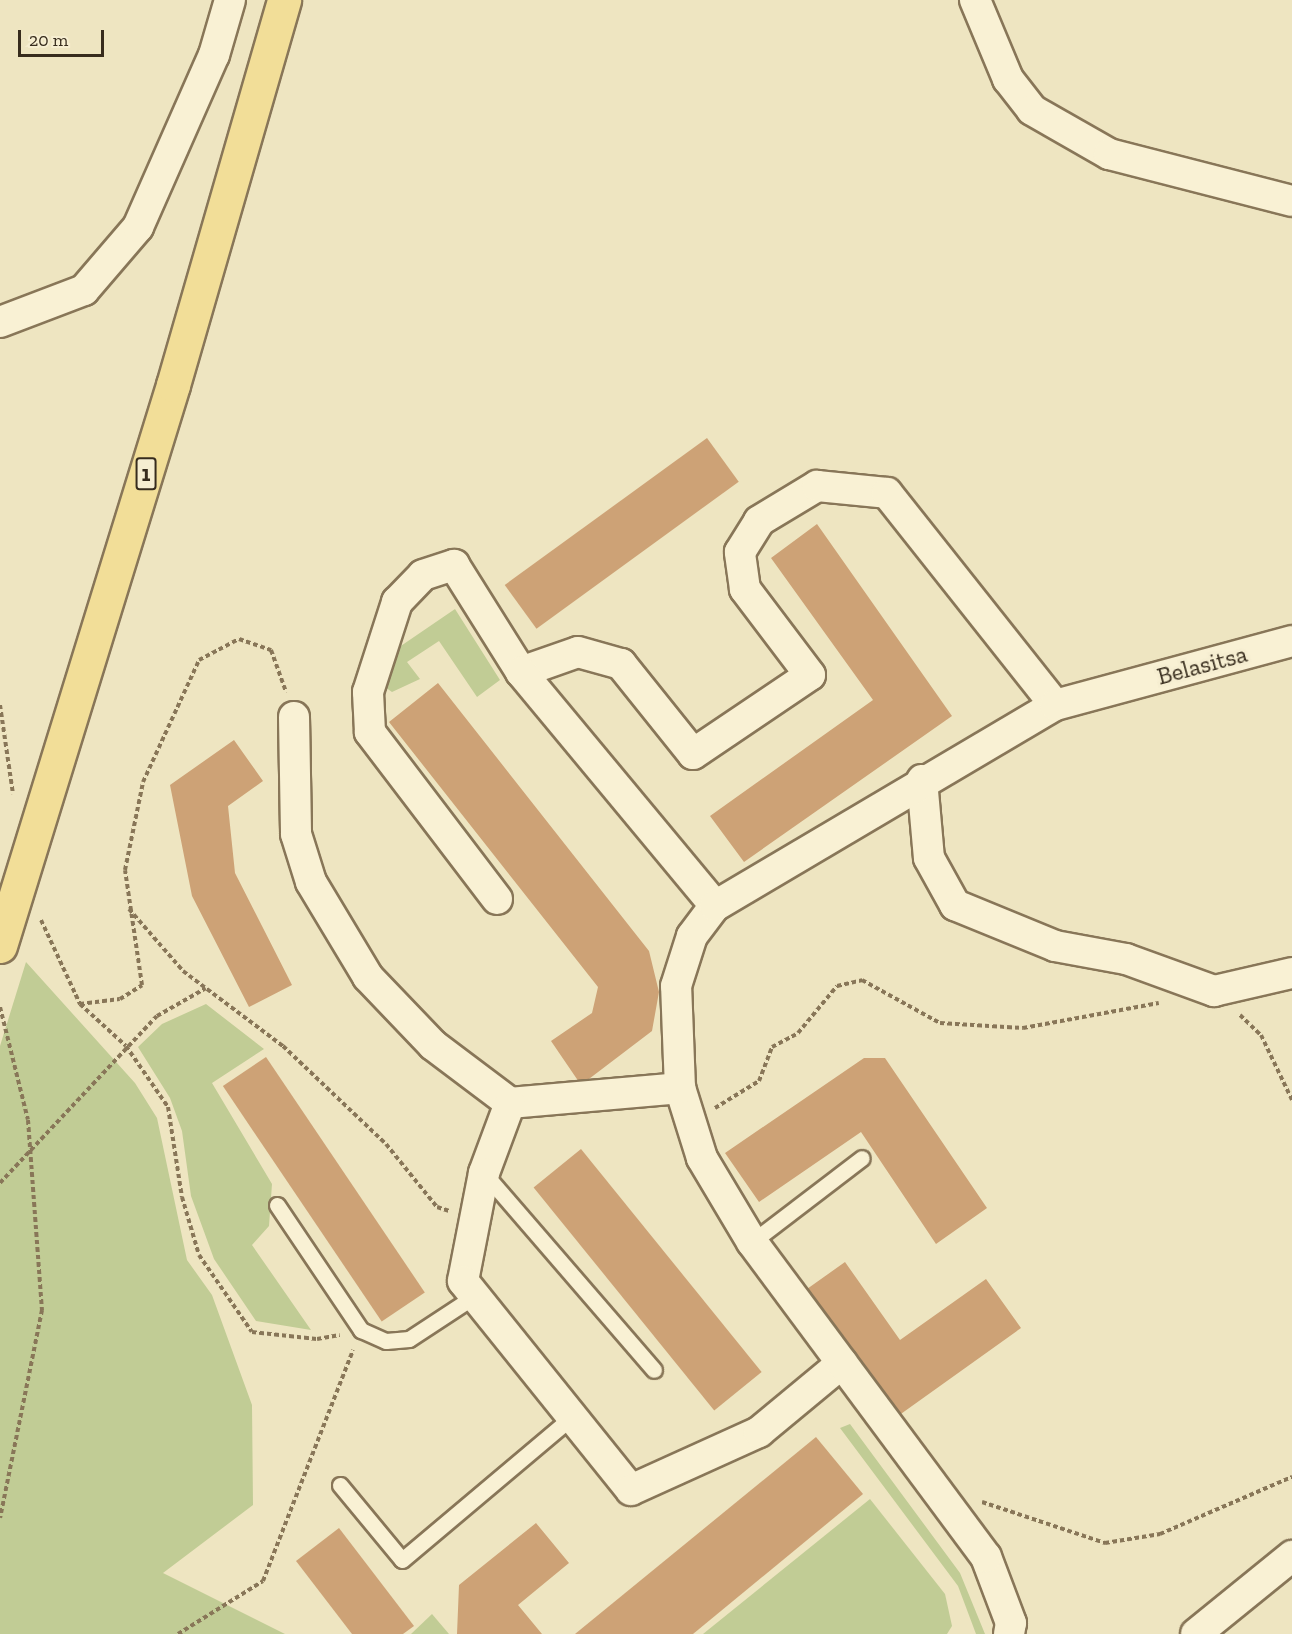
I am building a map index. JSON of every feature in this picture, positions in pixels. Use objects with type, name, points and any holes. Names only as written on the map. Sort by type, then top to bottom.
[{"type":"main road","name":"1","points":[[0,946],[174,385],[284,0]]},
{"type":"street","points":[[0,322],[84,290],[138,227],[214,55],[230,0]]},
{"type":"street","points":[[975,0],[1008,79],[1032,111],[1109,154],[1292,201]]},
{"type":"street","points":[[521,672],[578,651],[621,664],[693,754],[810,675],[745,589],[740,552],[759,521],[817,486],[887,493],[1055,705]]},
{"type":"street","points":[[497,899],[370,732],[368,692],[397,602],[423,575],[454,565],[521,672],[715,906],[692,936],[676,986],[680,1088],[702,1158],[752,1242],[986,1557],[1011,1623],[1009,1634]]},
{"type":"street","name":"Belasitsa","points":[[715,906],[922,780],[1055,705],[1292,641]]},
{"type":"street","points":[[294,717],[296,834],[311,882],[368,977],[433,1045],[510,1103],[680,1088]]},
{"type":"street","points":[[922,780],[929,858],[955,905],[1055,946],[1126,959],[1214,991],[1292,973]]},
{"type":"street","points":[[510,1103],[484,1173],[463,1281],[473,1297],[631,1490],[759,1432],[842,1363]]},
{"type":"street","points":[[1196,1634],[1292,1556]]},
{"type":"lane","points":[[752,1242],[862,1158]]},
{"type":"lane","points":[[484,1173],[654,1370]]},
{"type":"lane","points":[[277,1205],[361,1330],[386,1341],[409,1339],[473,1297]]},
{"type":"lane","points":[[340,1485],[402,1560],[572,1417]]},
{"type":"path","points":[[80,1004],[120,999],[142,985],[128,909],[125,870],[143,782],[199,660],[239,639],[271,650],[294,717]]},
{"type":"path","points":[[0,705],[14,807]]},
{"type":"path","points":[[21,878],[80,1004],[126,1046],[168,1107],[182,1197],[199,1255],[252,1332],[317,1339],[361,1330]]},
{"type":"path","points":[[128,909],[183,971],[283,1046],[386,1144],[437,1207],[475,1220]]},
{"type":"path","points":[[690,1122],[759,1081],[772,1047],[798,1033],[837,986],[862,980],[940,1023],[1023,1028],[1214,991],[1261,1035],[1292,1100]]},
{"type":"path","points":[[0,1183],[126,1046],[157,1016],[206,988]]},
{"type":"path","points":[[0,1007],[28,1119],[42,1310],[0,1518]]},
{"type":"path","points":[[178,1634],[263,1581],[361,1330]]},
{"type":"path","points":[[970,1497],[1105,1543],[1160,1534],[1292,1477]]},
{"type":"green space","points":[[455,609],[500,680],[477,697],[439,641],[407,662],[420,679],[392,692],[382,685],[392,652]]},
{"type":"green space","points":[[26,962],[135,1083],[157,1118],[187,1260],[212,1295],[252,1405],[253,1505],[163,1573],[285,1634],[0,1634],[0,1046]]},
{"type":"green space","points":[[206,1004],[264,1049],[212,1083],[272,1184],[269,1226],[252,1245],[311,1330],[256,1321],[214,1259],[191,1196],[182,1131],[170,1098],[138,1047],[162,1024]]},
{"type":"green space","points":[[850,1424],[960,1573],[985,1634],[976,1634],[958,1586],[840,1428]]},
{"type":"green space","points":[[870,1499],[945,1594],[952,1626],[947,1634],[703,1634]]},
{"type":"green space","points":[[432,1614],[449,1634],[411,1634]]},
{"type":"building","points":[[707,438],[739,482],[536,629],[505,585]]},
{"type":"building","points":[[817,524],[952,716],[744,862],[710,816],[873,700],[771,558]]},
{"type":"building","points":[[438,683],[649,951],[659,992],[652,1031],[581,1085],[551,1041],[592,1013],[598,987],[389,722]]},
{"type":"building","points":[[234,740],[263,781],[228,806],[235,873],[292,985],[249,1007],[192,896],[170,785]]},
{"type":"building","points":[[266,1057],[425,1292],[382,1322],[223,1086]]},
{"type":"building","points":[[864,1058],[885,1058],[987,1208],[936,1244],[861,1132],[759,1202],[725,1153]]},
{"type":"building","points":[[581,1149],[762,1372],[714,1410],[534,1187]]},
{"type":"building","points":[[845,1262],[900,1340],[986,1279],[1021,1328],[898,1416],[807,1289]]},
{"type":"building","points":[[816,1437],[863,1494],[693,1634],[575,1634]]},
{"type":"building","points":[[536,1523],[569,1563],[518,1605],[542,1634],[457,1634],[459,1585]]},
{"type":"building","points":[[339,1528],[414,1626],[403,1634],[352,1634],[296,1561]]}]
